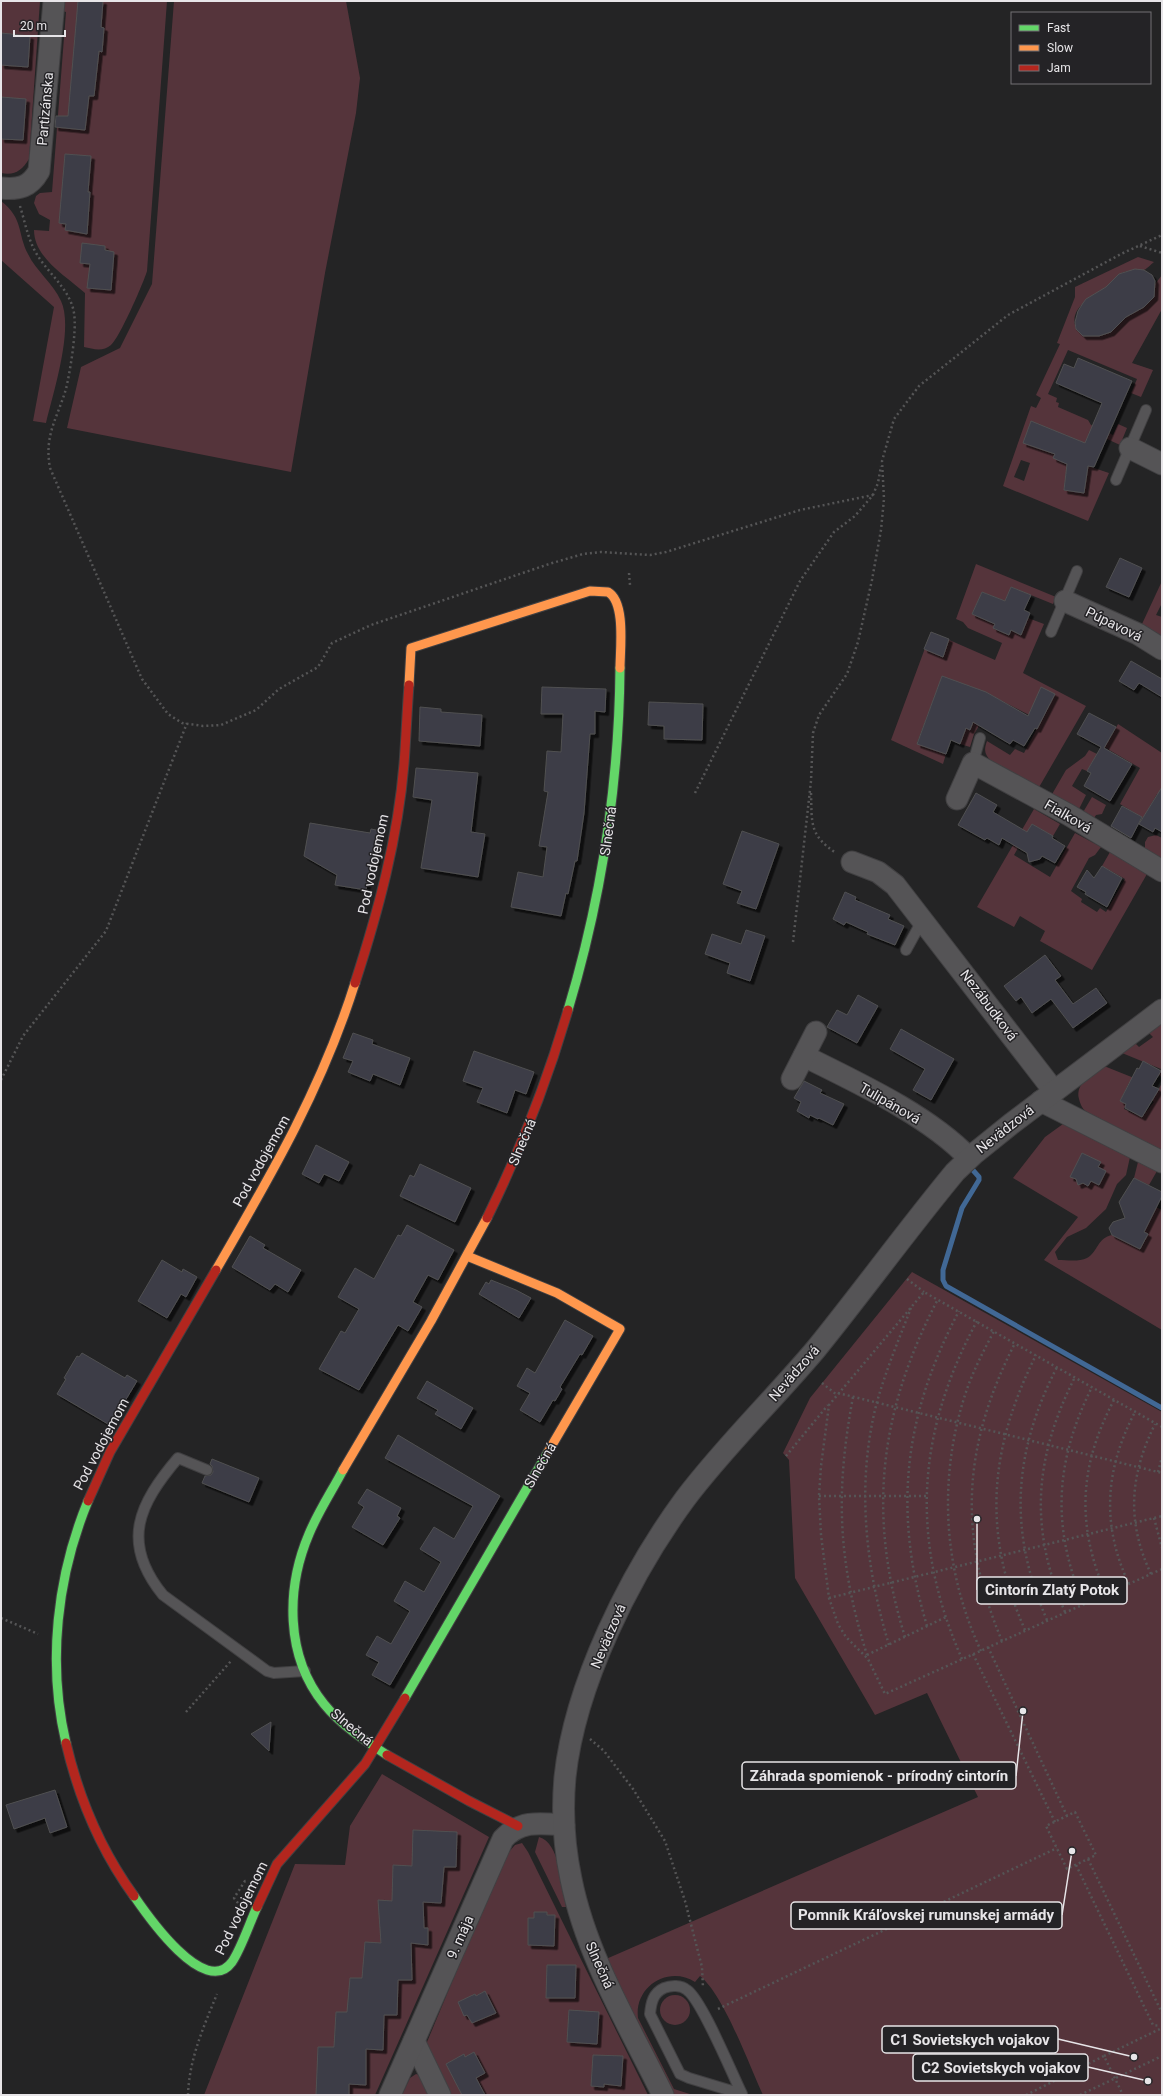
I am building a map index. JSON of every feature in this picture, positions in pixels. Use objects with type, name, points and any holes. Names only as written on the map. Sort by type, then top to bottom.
[{"type":"street","name":"Partizánska","points":[[8,188],[33,182],[39,171],[54,1]]},
{"type":"street","points":[[1130,448],[1162,464]]},
{"type":"street","name":"Slnečná","points":[[411,648],[590,592],[604,590],[612,594],[619,602],[621,664],[617,758],[604,860],[588,935],[565,1024],[541,1096],[500,1192],[467,1256],[330,1493],[303,1546],[295,1574],[292,1608],[295,1640],[305,1671],[319,1696],[338,1719],[376,1748],[450,1791],[518,1826]]},
{"type":"street","name":"Púpavová","points":[[1065,601],[1138,634],[1162,649]]},
{"type":"street","name":"Pod vodojemom","points":[[376,1748],[366,1764],[277,1864],[232,1962],[223,1970],[213,1972],[202,1970],[192,1963],[165,1936],[145,1912],[119,1876],[93,1829],[81,1797],[65,1741],[57,1686],[57,1642],[61,1594],[66,1568],[74,1536],[95,1482],[278,1163],[315,1090],[342,1025],[375,921],[390,855],[404,765],[411,648]]},
{"type":"street","points":[[957,799],[973,763]]},
{"type":"street","name":"Fialková","points":[[973,763],[1069,815],[1162,871]]},
{"type":"street","name":"Nezábudková","points":[[852,862],[878,872],[895,885],[923,919],[1048,1096],[1162,1162]]},
{"type":"street","name":"Nevädzová","points":[[564,1825],[565,1773],[574,1726],[599,1653],[630,1586],[646,1556],[686,1498],[706,1473],[814,1351],[937,1195],[969,1158],[1162,1010]]},
{"type":"street","points":[[792,1079],[816,1032]]},
{"type":"street","name":"Tulipánová","points":[[804,1056],[911,1114],[954,1142],[969,1158]]},
{"type":"street","name":"Slnečná","points":[[376,1748],[620,1329],[557,1293],[467,1256]]},
{"type":"street","points":[[518,1826],[548,1824],[564,1825]]},
{"type":"street","name":"Slnečná","points":[[564,1825],[571,1878],[583,1927],[607,1982],[663,2095]]},
{"type":"street","name":"9. mája","points":[[390,2095],[503,1839],[510,1831],[518,1826]]},
{"type":"street","points":[[414,2041],[440,2095]]},
{"type":"lane","points":[[1116,480],[1146,410]]},
{"type":"lane","points":[[1051,632],[1077,571]]},
{"type":"lane","points":[[973,763],[980,738]]},
{"type":"lane","points":[[906,950],[923,919]]},
{"type":"lane","points":[[207,1470],[178,1458],[159,1480],[142,1515],[138,1533],[139,1549],[143,1565],[163,1595],[239,1652],[269,1672],[305,1671]]},
{"type":"lane","points":[[669,1986],[676,1986],[688,1990],[703,2012],[742,2094],[680,2074],[650,2014],[653,1999],[657,1993],[669,1986]]},
{"type":"path","points":[[8,188],[33,248],[68,295],[74,313],[75,327],[66,388],[48,438],[47,453],[50,468],[142,680],[168,714],[187,723],[203,726],[221,725],[238,719],[256,710],[284,685],[318,667],[332,643],[339,639],[371,625],[549,564],[583,554],[601,552],[636,555],[666,552],[785,514],[873,495]]},
{"type":"path","points":[[695,794],[800,582],[834,532],[855,516],[873,495],[878,484],[882,461],[894,418],[919,386],[1008,315],[1162,235]]},
{"type":"path","points":[[1140,246],[1162,253]]},
{"type":"path","points":[[852,862],[828,847],[815,834],[812,821],[811,756],[813,733],[817,721],[831,695],[848,674],[858,642],[872,580],[881,530],[884,499],[882,461]]},
{"type":"path","points":[[629,573],[630,587]]},
{"type":"path","points":[[1,1080],[22,1036],[106,931],[187,723]]},
{"type":"path","points":[[793,942],[811,781]]},
{"type":"path","points":[[907,1279],[924,1292],[1162,1427]]},
{"type":"path","points":[[786,1456],[924,1292]]},
{"type":"path","points":[[905,1637],[891,1583],[885,1546],[883,1496],[885,1459],[894,1408],[913,1351],[938,1299]]},
{"type":"path","points":[[888,1644],[873,1588],[868,1552],[865,1496],[868,1450],[877,1404],[912,1306]]},
{"type":"path","points":[[927,1626],[914,1578],[908,1527],[907,1496],[909,1462],[917,1414],[940,1350],[959,1311]]},
{"type":"path","points":[[962,1659],[946,1618],[933,1573],[928,1525],[927,1496],[929,1463],[937,1418],[953,1370],[977,1321]]},
{"type":"path","points":[[981,1650],[969,1625],[953,1568],[948,1527],[948,1498],[950,1461],[957,1423],[972,1376],[994,1331]]},
{"type":"path","points":[[1002,1641],[986,1598],[977,1562],[972,1522],[972,1499],[975,1458],[980,1429],[996,1383],[1015,1343]]},
{"type":"path","points":[[1025,1630],[1008,1588],[1001,1556],[996,1508],[999,1461],[1004,1435],[1020,1390],[1036,1355]]},
{"type":"path","points":[[1048,1620],[1032,1581],[1024,1550],[1021,1498],[1028,1440],[1041,1402],[1057,1367]]},
{"type":"path","points":[[1065,1612],[1052,1578],[1044,1546],[1040,1505],[1047,1445],[1058,1413],[1075,1377]]},
{"type":"path","points":[[822,1383],[837,1394],[1162,1473]]},
{"type":"path","points":[[1084,1604],[1068,1562],[1063,1540],[1061,1488],[1067,1450],[1081,1409],[1092,1387]]},
{"type":"path","points":[[853,1397],[844,1453],[841,1496],[841,1529],[850,1594],[866,1655],[884,1694],[1162,1569]]},
{"type":"path","points":[[1106,1594],[1091,1553],[1087,1535],[1085,1504],[1090,1456],[1102,1422],[1114,1400]]},
{"type":"path","points":[[829,1405],[819,1496],[824,1569],[833,1612],[846,1637],[866,1655]]},
{"type":"path","points":[[1129,1584],[1120,1565],[1111,1529],[1110,1496],[1114,1462],[1121,1441],[1135,1412]]},
{"type":"path","points":[[1150,1574],[1142,1554],[1135,1523],[1134,1504],[1138,1467],[1155,1424]]},
{"type":"path","points":[[1158,1472],[1162,1457]]},
{"type":"path","points":[[819,1496],[927,1496]]},
{"type":"path","points":[[829,1598],[1162,1516]]},
{"type":"path","points":[[1154,1518],[1162,1548]]},
{"type":"path","points":[[1,1618],[57,1642]]},
{"type":"path","points":[[866,1655],[946,1618]]},
{"type":"path","points":[[988,1647],[1067,1816]]},
{"type":"path","points":[[186,1712],[239,1652]]},
{"type":"path","points":[[973,1654],[1055,1822]]},
{"type":"path","points":[[585,1735],[604,1750],[629,1783],[664,1841],[685,1901],[702,1967],[703,2012]]},
{"type":"path","points":[[1076,1812],[1096,1855],[1067,1869],[1046,1826],[1055,1822],[1076,1812]]},
{"type":"path","points":[[718,2009],[1057,1848]]},
{"type":"path","points":[[1088,1859],[1162,2013]]},
{"type":"path","points":[[1076,1865],[1153,2025],[1161,2028]]},
{"type":"path","points":[[238,1889],[234,1898],[242,1908]]},
{"type":"path","points":[[188,2095],[189,2078],[200,2036],[217,1994]]},
{"type":"path","points":[[1161,2028],[1162,2023]]},
{"type":"path","points":[[1026,2095],[1161,2028]]},
{"type":"path","points":[[1104,2056],[1123,2095]]},
{"type":"path","points":[[1080,2095],[1162,2056]]},
{"type":"shaded area","points":[[1,1],[40,1],[29,159],[21,169],[10,174],[1,173]]},
{"type":"shaded area","points":[[64,1],[167,1],[147,271],[120,332],[115,341],[105,349],[84,347],[85,293],[52,266],[39,249],[35,240],[34,230],[49,231],[50,220],[39,214],[34,203],[36,196],[40,193],[52,192],[66,12],[63,11]]},
{"type":"shaded area","points":[[174,1],[346,1],[360,78],[356,113],[325,273],[291,472],[67,428],[81,367],[120,348],[152,284]]},
{"type":"shaded area","points":[[1,201],[17,220],[31,260],[58,295],[64,313],[64,344],[46,423],[33,421],[54,307],[1,260]]},
{"type":"shaded area","points":[[1138,257],[1154,262],[1144,270],[1120,274],[1106,287],[1082,304],[1075,316],[1077,331],[1090,336],[1111,332],[1154,291],[1155,284],[1162,275],[1162,309],[1132,363],[1153,370],[1141,397],[1131,393],[1137,379],[1068,350],[1048,394],[1057,398],[1056,402],[1059,403],[1058,407],[1088,420],[1091,425],[1113,435],[1118,424],[1127,428],[1120,445],[1107,439],[1101,450],[1067,464],[1064,490],[1084,493],[1088,466],[1109,473],[1088,521],[1003,486],[1031,406],[1036,408],[1041,398],[1036,395],[1060,344],[1057,343],[1075,297],[1075,287]],"holes":[[[1021,460],[1030,463],[1024,481],[1014,477]]]},
{"type":"shaded area","points":[[976,564],[1056,597],[1053,604],[1011,587],[1005,601],[982,592],[972,614],[995,624],[994,629],[1009,635],[1011,630],[1021,635],[1028,618],[1044,624],[1023,673],[1086,706],[1038,789],[996,765],[987,756],[985,749],[987,741],[1010,755],[1015,749],[1024,753],[1041,721],[996,698],[974,734],[970,747],[960,744],[966,728],[970,730],[942,677],[917,743],[946,754],[943,764],[891,740],[931,632],[995,660],[1002,643],[968,628],[963,622],[956,619]]},
{"type":"shaded area","points":[[1162,581],[1162,603],[1156,615],[1162,617],[1162,636],[1142,624]]},
{"type":"shaded area","points":[[1118,724],[1162,753],[1162,794],[1157,794],[1143,818],[1120,804],[1140,768],[1099,744],[1109,740]]},
{"type":"shaded area","points":[[1089,750],[1097,754],[1087,771],[1082,769],[1072,786],[1086,795],[1078,811],[1051,796],[1066,770],[1085,756]]},
{"type":"shaded area","points":[[1092,797],[1106,805],[1102,814],[1096,815],[1093,820],[1082,814]]},
{"type":"shaded area","points":[[1034,809],[1060,824],[1053,836],[1032,824],[1014,855],[1050,877],[1075,833],[1101,847],[1095,855],[1089,858],[1071,891],[1082,899],[1081,902],[1097,912],[1100,908],[1106,912],[1125,879],[1102,866],[1110,852],[1147,874],[1092,970],[1040,941],[1045,931],[1020,916],[1014,927],[977,907]]},
{"type":"shaded area","points":[[1156,835],[1162,838],[1162,860],[1145,851],[1145,842],[1148,837]]},
{"type":"shaded area","points":[[1162,1023],[1162,1077],[1158,1075],[1161,1069],[1122,1053],[1135,1043],[1139,1047],[1153,1037],[1149,1033]]},
{"type":"shaded area","points":[[1104,1066],[1134,1078],[1131,1084],[1129,1083],[1120,1101],[1126,1104],[1124,1109],[1142,1117],[1154,1102],[1152,1101],[1162,1083],[1162,1151],[1086,1112],[1083,1108],[1078,1093],[1082,1084]]},
{"type":"shaded area","points":[[1063,1124],[1130,1157],[1126,1175],[1117,1184],[1106,1209],[1086,1228],[1067,1237],[1055,1252],[1058,1260],[1077,1260],[1087,1258],[1094,1252],[1103,1239],[1112,1235],[1140,1249],[1148,1234],[1144,1232],[1156,1207],[1162,1210],[1162,1330],[1044,1260],[1078,1217],[1013,1178],[1045,1137]]},
{"type":"shaded area","points":[[1138,1162],[1157,1171],[1149,1185],[1134,1178]]},
{"type":"shaded area","points":[[912,1272],[1162,1412],[1162,2095],[763,2095],[727,2014],[709,1985],[700,1976],[695,1982],[685,1977],[675,1976],[664,1977],[647,1988],[638,2007],[638,2018],[674,2089],[693,2095],[672,2095],[606,1959],[978,1797],[927,1693],[875,1715],[795,1578],[789,1460],[783,1453],[810,1398]]},
{"type":"shaded area","points":[[382,1774],[489,1837],[375,2095],[204,2095],[295,1864],[345,1865],[350,1826]]},
{"type":"shaded area","points":[[539,1837],[552,1847],[556,1856],[566,1907],[562,1907],[535,1852]]},
{"type":"shaded area","points":[[522,1843],[528,1852],[648,2095],[450,2095],[427,2042],[504,1857],[515,1845]]},
{"type":"shaded area","points":[[675,1995],[681,1996],[689,2004],[689,2016],[681,2024],[675,2025],[669,2024],[661,2016],[660,2010],[661,2004],[669,1996]]},
{"type":"shaded area","points":[[416,2074],[419,2075],[430,2095],[402,2095],[410,2078]]},
{"type":"building","points":[[78,1],[103,1],[101,27],[104,28],[102,52],[99,51],[94,96],[89,96],[85,130],[55,127],[56,116],[68,116]]},
{"type":"building","points":[[1,33],[30,36],[28,67],[1,65]]},
{"type":"building","points":[[1,97],[26,99],[23,140],[1,139]]},
{"type":"building","points":[[65,154],[91,156],[87,234],[65,230],[66,224],[59,223]]},
{"type":"building","points":[[82,243],[105,246],[105,250],[114,252],[111,290],[87,288],[90,264],[80,263]]},
{"type":"building","points":[[1135,269],[1144,270],[1152,275],[1155,281],[1154,297],[1144,307],[1126,317],[1111,332],[1099,336],[1083,336],[1076,329],[1075,322],[1078,311],[1086,299],[1106,287],[1119,274]]},
{"type":"building","points":[[1078,358],[1132,381],[1094,467],[1088,466],[1084,493],[1064,490],[1067,464],[1053,458],[1055,454],[1023,443],[1031,421],[1085,443],[1102,403],[1056,383],[1064,364],[1074,368]]},
{"type":"building","points":[[1120,558],[1142,568],[1129,597],[1106,587]]},
{"type":"building","points":[[1011,587],[1031,595],[1024,610],[1030,613],[1021,635],[1011,630],[1009,635],[993,628],[995,624],[972,614],[982,592],[1005,601]]},
{"type":"building","points":[[931,632],[949,639],[943,657],[924,649]]},
{"type":"building","points":[[1131,661],[1162,679],[1162,697],[1139,683],[1134,690],[1119,681]]},
{"type":"building","points":[[942,676],[986,692],[1028,716],[1041,687],[1055,694],[1037,729],[1035,728],[1024,746],[1013,740],[1010,744],[973,722],[970,730],[966,728],[960,744],[951,740],[946,754],[917,744]]},
{"type":"building","points":[[542,687],[606,689],[605,712],[595,711],[595,734],[590,734],[584,813],[577,861],[575,861],[568,894],[566,893],[561,916],[511,907],[518,872],[543,877],[547,847],[539,846],[548,792],[544,791],[547,751],[561,752],[563,714],[541,714]]},
{"type":"building","points":[[649,702],[703,704],[702,740],[664,739],[664,726],[648,725]]},
{"type":"building","points":[[420,707],[441,709],[441,712],[482,715],[480,746],[419,741]]},
{"type":"building","points":[[1089,713],[1116,727],[1104,748],[1132,764],[1110,801],[1084,786],[1091,773],[1087,771],[1101,747],[1077,734]]},
{"type":"building","points":[[416,768],[478,773],[471,832],[485,834],[478,877],[421,868],[432,800],[413,797]]},
{"type":"building","points":[[1162,787],[1162,832],[1155,828],[1153,832],[1139,824]]},
{"type":"building","points":[[976,793],[997,805],[993,812],[1027,832],[1032,824],[1053,836],[1052,838],[1065,846],[1055,863],[1042,856],[1040,859],[1029,862],[1027,853],[1002,838],[999,845],[987,838],[985,840],[958,825]]},
{"type":"building","points":[[1122,806],[1142,817],[1131,838],[1111,826]]},
{"type":"building","points":[[310,823],[370,833],[371,829],[381,831],[376,862],[371,861],[366,890],[335,885],[337,875],[304,856]]},
{"type":"building","points":[[742,831],[779,844],[756,909],[737,903],[742,891],[723,884]]},
{"type":"building","points":[[1102,866],[1122,878],[1107,907],[1085,894],[1086,892],[1077,887],[1087,870],[1094,878]]},
{"type":"building","points":[[845,892],[856,897],[855,900],[890,915],[888,919],[904,926],[895,945],[867,934],[868,932],[846,922],[844,925],[833,919]]},
{"type":"building","points":[[746,930],[765,936],[750,981],[727,973],[730,963],[705,954],[712,934],[741,944]]},
{"type":"building","points":[[1045,955],[1061,976],[1055,980],[1073,1004],[1096,988],[1107,1003],[1073,1028],[1051,999],[1032,1013],[1021,997],[1016,1001],[1004,986]]},
{"type":"building","points":[[858,995],[878,1006],[857,1043],[827,1027],[837,1010],[847,1015]]},
{"type":"building","points":[[901,1029],[954,1059],[931,1100],[913,1090],[925,1069],[890,1049]]},
{"type":"building","points":[[353,1033],[373,1040],[372,1044],[410,1058],[400,1085],[373,1074],[370,1081],[348,1072],[353,1061],[343,1058]]},
{"type":"building","points":[[474,1051],[534,1072],[526,1094],[515,1090],[507,1113],[477,1102],[483,1088],[463,1081]]},
{"type":"building","points":[[1143,1061],[1161,1071],[1152,1086],[1159,1089],[1142,1117],[1125,1108],[1126,1104],[1120,1101],[1137,1068],[1139,1069]]},
{"type":"building","points":[[804,1081],[822,1090],[820,1093],[844,1104],[833,1125],[810,1115],[809,1118],[797,1111],[801,1102],[794,1098]]},
{"type":"building","points":[[316,1145],[349,1162],[339,1181],[324,1174],[319,1183],[302,1174]]},
{"type":"building","points":[[1082,1153],[1101,1162],[1098,1167],[1106,1171],[1099,1185],[1091,1181],[1088,1186],[1083,1183],[1078,1185],[1076,1179],[1070,1177]]},
{"type":"building","points":[[420,1164],[471,1188],[455,1222],[400,1196],[410,1175],[414,1177]]},
{"type":"building","points":[[1134,1178],[1162,1192],[1162,1196],[1144,1232],[1148,1234],[1140,1249],[1112,1235],[1109,1228],[1113,1222],[1125,1218],[1119,1202]]},
{"type":"building","points":[[407,1225],[454,1250],[438,1280],[428,1275],[413,1302],[422,1307],[408,1331],[398,1325],[359,1390],[319,1369],[341,1331],[345,1333],[359,1309],[338,1297],[355,1268],[374,1279],[398,1235],[401,1236]]},
{"type":"building","points":[[250,1236],[265,1245],[263,1248],[301,1270],[288,1292],[275,1284],[270,1290],[232,1267]]},
{"type":"building","points":[[162,1260],[182,1272],[183,1269],[197,1277],[186,1297],[181,1294],[167,1318],[138,1301]]},
{"type":"building","points":[[491,1280],[531,1298],[519,1318],[479,1294],[486,1282],[489,1284]]},
{"type":"building","points":[[565,1320],[593,1336],[560,1387],[562,1389],[555,1401],[553,1400],[540,1422],[520,1410],[530,1393],[517,1386],[527,1368],[535,1373]]},
{"type":"building","points":[[82,1353],[125,1378],[127,1375],[137,1381],[122,1406],[120,1404],[108,1424],[57,1394],[66,1379],[64,1378],[77,1356],[79,1357]]},
{"type":"building","points":[[427,1381],[473,1408],[461,1429],[435,1414],[438,1410],[417,1398]]},
{"type":"building","points":[[398,1435],[500,1496],[390,1685],[372,1675],[379,1662],[366,1655],[377,1636],[391,1644],[410,1611],[394,1601],[405,1581],[424,1592],[441,1562],[420,1549],[434,1527],[454,1539],[473,1506],[385,1458]]},
{"type":"building","points":[[212,1459],[259,1478],[249,1502],[202,1483],[205,1476],[211,1475],[213,1472],[210,1464]]},
{"type":"building","points":[[367,1489],[401,1508],[397,1516],[400,1518],[383,1545],[352,1527],[364,1507],[358,1503]]},
{"type":"building","points":[[271,1722],[269,1751],[251,1734]]},
{"type":"building","points":[[55,1790],[67,1827],[50,1833],[45,1818],[14,1829],[6,1805]]},
{"type":"building","points":[[413,1830],[457,1832],[456,1867],[444,1867],[441,1903],[423,1902],[424,1928],[428,1928],[428,1945],[411,1943],[412,1980],[398,1980],[397,2015],[384,2015],[383,2050],[366,2049],[366,2085],[349,2084],[349,2095],[316,2095],[318,2047],[334,2047],[336,2012],[347,2012],[350,1978],[362,1978],[365,1942],[381,1943],[378,1900],[392,1901],[393,1865],[412,1866]]},
{"type":"building","points":[[534,1912],[547,1912],[547,1915],[555,1915],[554,1946],[528,1945],[528,1918],[534,1918]]},
{"type":"building","points":[[547,1965],[576,1965],[575,1998],[546,1998]]},
{"type":"building","points":[[485,1991],[496,2013],[472,2023],[467,2015],[464,2016],[458,2002],[475,1994],[476,1996]]},
{"type":"building","points":[[569,2010],[599,2012],[597,2044],[567,2042]]},
{"type":"building","points":[[474,2052],[485,2073],[476,2078],[485,2095],[462,2095],[446,2064],[464,2054],[465,2057]]},
{"type":"building","points":[[593,2055],[623,2056],[621,2086],[604,2084],[604,2087],[591,2086]]},
{"type":"waterway","points":[[971,1168],[979,1177],[979,1180],[962,1208],[943,1270],[943,1280],[946,1286],[1162,1408]]},
{"type":"traffic: fast","points":[[568,1010],[590,926],[606,841],[616,754],[620,668]]},
{"type":"traffic: fast","points":[[405,1698],[548,1452]]},
{"type":"traffic: fast","points":[[343,1470],[309,1534],[301,1555],[293,1599],[293,1621],[296,1643],[302,1665],[311,1685],[324,1704],[345,1725],[361,1738],[387,1755]]},
{"type":"traffic: fast","points":[[66,1743],[60,1713],[57,1682],[56,1651],[58,1620],[62,1589],[69,1559],[77,1530],[88,1501]]},
{"type":"traffic: fast","points":[[134,1896],[151,1920],[178,1950],[193,1962],[207,1970],[221,1971],[232,1962],[242,1943],[257,1907]]},
{"type":"traffic: slow","points":[[409,685],[411,648],[590,591],[608,592],[614,597],[620,616],[621,627],[620,668]]},
{"type":"traffic: slow","points":[[216,1270],[256,1200],[311,1095],[342,1022],[355,983]]},
{"type":"traffic: slow","points":[[343,1470],[431,1321],[487,1218]]},
{"type":"traffic: slow","points":[[467,1256],[557,1293],[620,1329],[548,1452]]},
{"type":"traffic: jam","points":[[355,983],[372,929],[392,847],[404,764],[409,685]]},
{"type":"traffic: jam","points":[[487,1218],[522,1142],[542,1090],[568,1010]]},
{"type":"traffic: jam","points":[[88,1501],[110,1452],[216,1270]]},
{"type":"traffic: jam","points":[[257,1907],[277,1864],[365,1764],[405,1698]]},
{"type":"traffic: jam","points":[[66,1743],[77,1784],[92,1823],[111,1860],[134,1896]]},
{"type":"traffic: jam","points":[[387,1755],[469,1801],[518,1826]]},
{"type":"place","name":"Cintorín Zlatý Potok","points":[[977,1519]]},
{"type":"place","name":"Záhrada spomienok - prírodný cintorín","points":[[1023,1711]]},
{"type":"place","name":"Pomník Kráľovskej rumunskej armády","points":[[1072,1851]]},
{"type":"place","name":"C1 Sovietskych vojakov","points":[[1134,2057]]},
{"type":"place","name":"C2 Sovietskych vojakov","points":[[1148,2081]]}]
